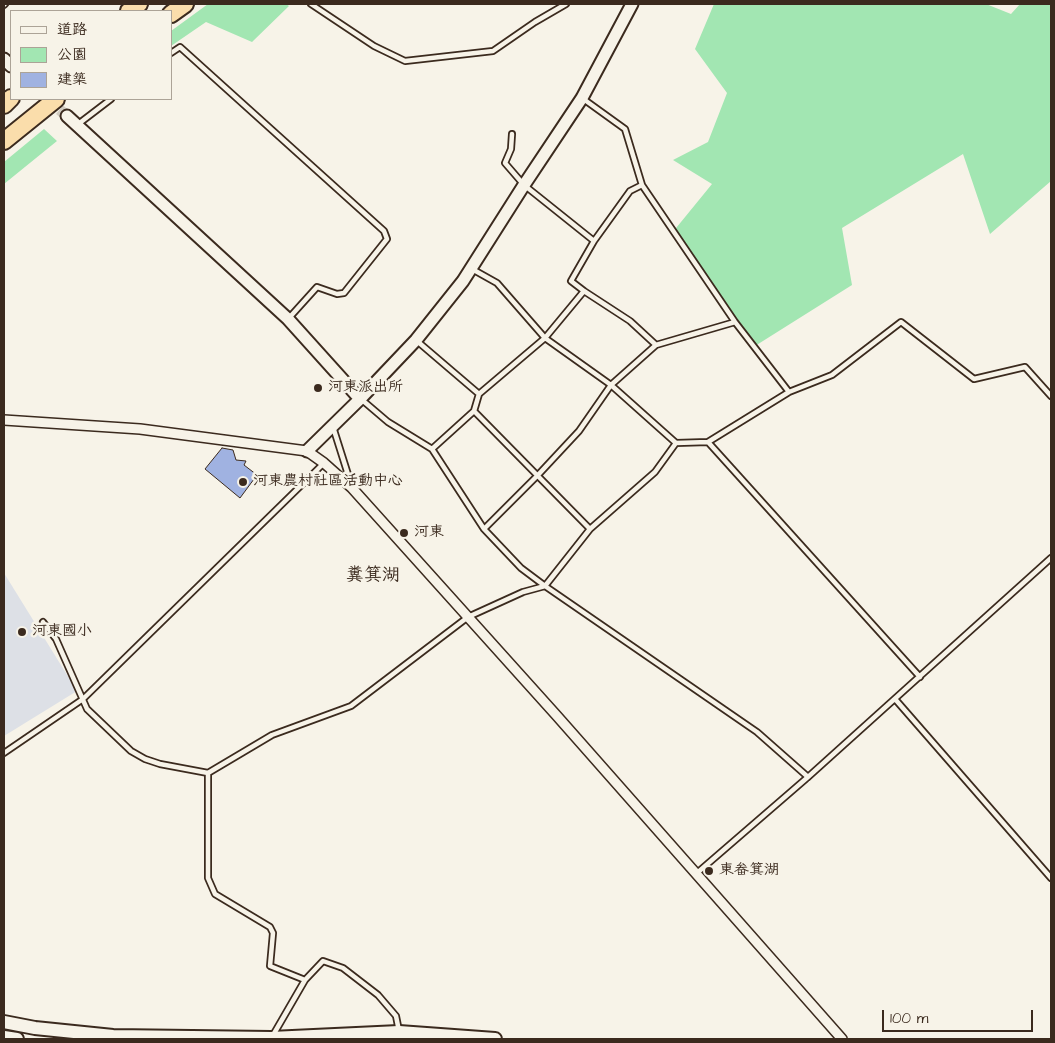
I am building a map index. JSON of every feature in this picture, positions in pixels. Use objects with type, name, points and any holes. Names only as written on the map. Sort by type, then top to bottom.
[{"type":"highway","points":[[172,13],[185,4]]},
{"type":"highway","points":[[4,141],[55,100]]},
{"type":"main road","points":[[4,1022],[35,1028],[113,1036],[270,1039],[399,1032],[495,1039]]},
{"type":"main road","points":[[4,1037],[17,1039]]},
{"type":"street","points":[[307,451],[416,340],[472,269],[524,185],[582,98],[632,4]]},
{"type":"street","points":[[67,116],[288,319],[360,399]]},
{"type":"street","points":[[4,420],[140,429],[307,451],[324,463],[352,488],[697,873],[842,1039]]},
{"type":"lane","points":[[310,4],[374,46],[405,61],[493,51],[535,22],[566,4]]},
{"type":"lane","points":[[172,53],[180,47],[384,231],[387,239],[344,293],[337,294],[316,287],[288,319]]},
{"type":"lane","points":[[582,98],[625,129],[642,184],[736,322],[789,392]]},
{"type":"lane","points":[[76,125],[110,100]]},
{"type":"lane","points":[[512,134],[511,149],[505,163],[524,185],[594,241]]},
{"type":"lane","points":[[642,184],[630,191],[594,241],[571,281],[630,321],[656,345]]},
{"type":"lane","points":[[472,269],[497,283],[546,338],[611,385],[676,443],[708,442],[789,392],[832,375],[901,322],[974,379],[1024,367],[1051,396]]},
{"type":"lane","points":[[432,449],[474,411],[479,394],[546,338],[584,291]]},
{"type":"lane","points":[[484,529],[538,475],[579,430],[611,385],[656,345],[736,322]]},
{"type":"lane","points":[[416,340],[479,394]]},
{"type":"lane","points":[[360,399],[388,422],[432,449],[484,529],[521,568],[758,732],[808,777]]},
{"type":"lane","points":[[474,411],[590,529]]},
{"type":"lane","points":[[333,426],[352,488]]},
{"type":"lane","points":[[708,442],[920,677]]},
{"type":"lane","points":[[43,622],[56,639],[87,709],[136,754],[160,764],[208,773],[272,736],[351,706],[468,617],[523,592],[545,586],[590,529],[655,472],[676,443]]},
{"type":"lane","points":[[4,754],[83,699],[324,463]]},
{"type":"lane","points":[[697,873],[808,777],[1051,558]]},
{"type":"lane","points":[[894,699],[1051,878]]},
{"type":"lane","points":[[208,773],[208,878],[215,894],[270,927],[273,933],[270,966],[305,980]]},
{"type":"lane","points":[[270,1039],[305,980],[323,962],[343,968],[378,995],[396,1016],[399,1032]]},
{"type":"shaded area","name":"河東國小","points":[[4,573],[77,691],[4,736]]},
{"type":"green space","points":[[208,4],[286,4],[289,6],[252,42],[206,22],[172,45],[172,30]]},
{"type":"green space","points":[[714,4],[986,4],[1011,14],[1020,4],[1051,4],[1051,181],[990,234],[963,154],[842,228],[852,285],[755,346],[735,322],[672,233],[712,184],[673,160],[708,142],[727,93],[695,49]]},
{"type":"green space","points":[[44,129],[57,141],[4,184],[4,162]]},
{"type":"building","points":[[222,448],[233,450],[236,460],[246,461],[244,465],[257,475],[240,498],[205,469]]},
{"type":"tunnel","points":[[48,100],[67,116]]},
{"type":"place","name":"河東派出所","points":[[318,388]]},
{"type":"place","name":"河東農村社區活動中心","points":[[243,482]]},
{"type":"place","name":"河東","points":[[404,533]]},
{"type":"place","name":"河東國小","points":[[22,632]]},
{"type":"place","name":"東畚箕湖","points":[[709,871]]},
{"type":"district","name":"糞箕湖","points":[[373,576]]}]
